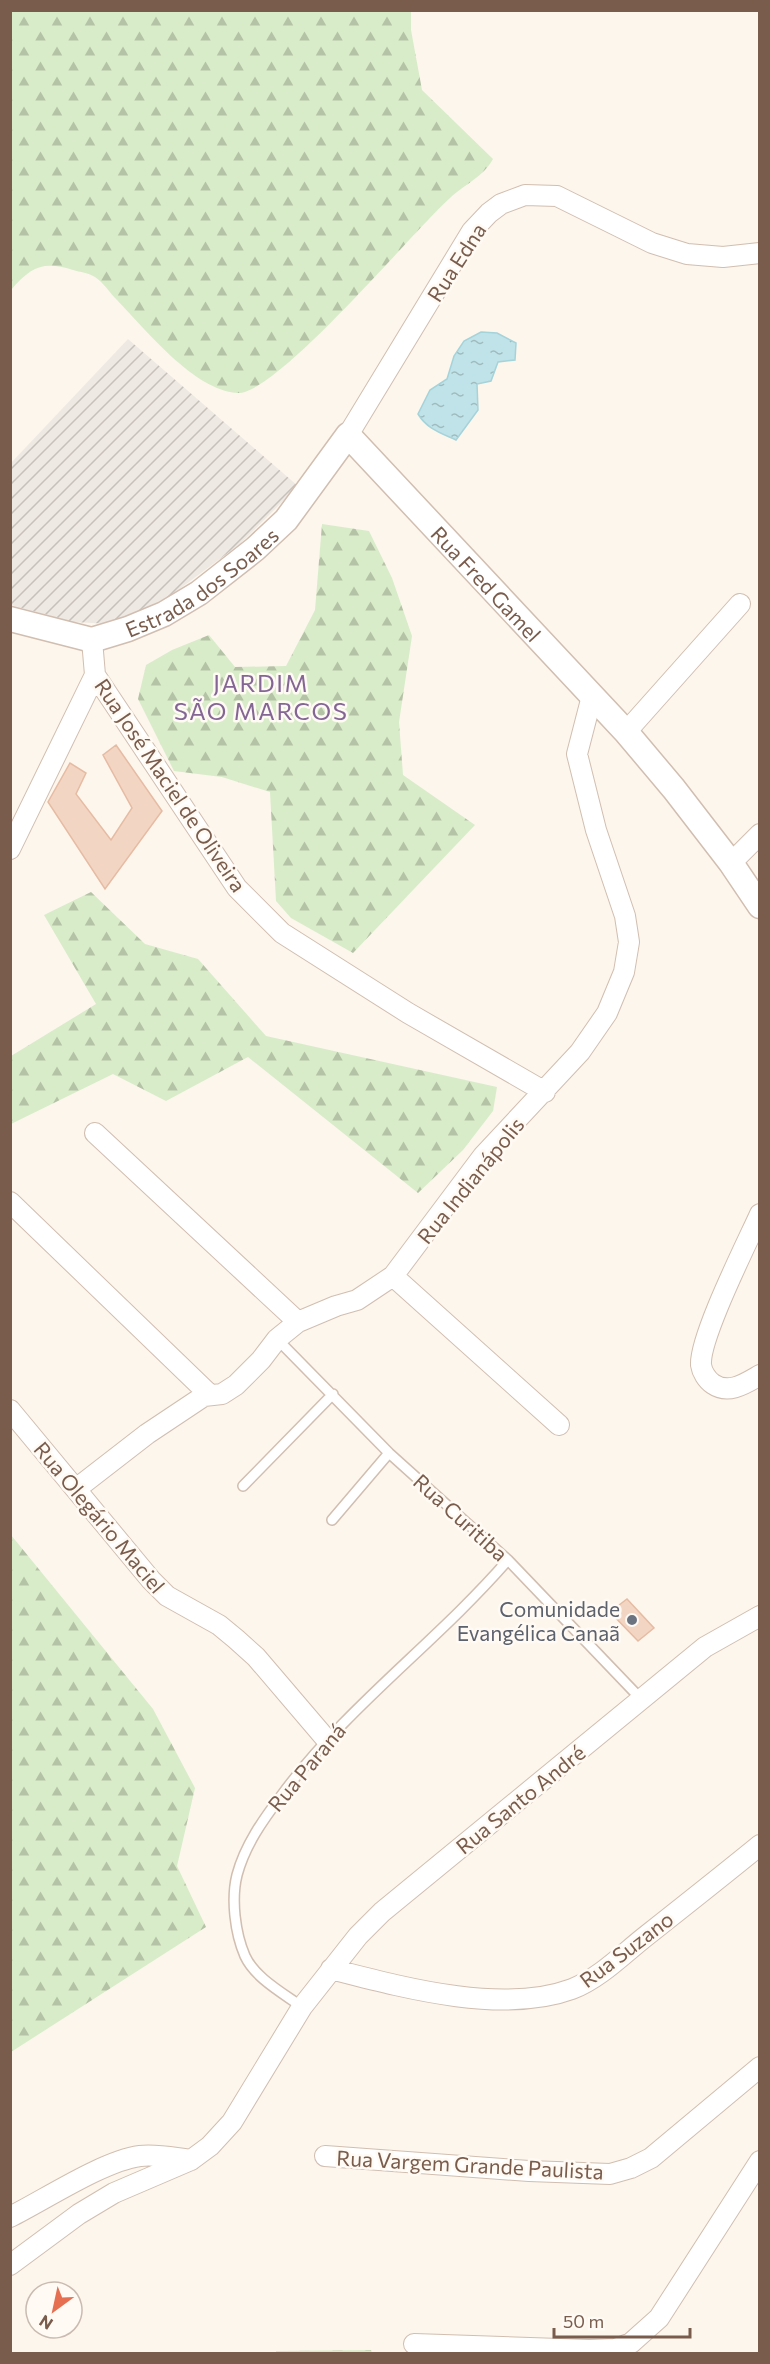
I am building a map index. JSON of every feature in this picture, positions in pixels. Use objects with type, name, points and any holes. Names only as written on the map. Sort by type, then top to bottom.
[{"type":"street","name":"Rua Edna","points":[[348,435],[472,231],[501,204],[525,195],[556,196],[652,243],[687,254],[723,257],[759,253]]},
{"type":"street","name":"Estrada dos Soares","points":[[10,619],[92,640],[128,630],[164,614],[199,593],[255,549],[286,520],[348,435]]},
{"type":"street","name":"Rua Fred Gamel","points":[[348,435],[626,732],[674,789],[731,863],[759,906]]},
{"type":"street","points":[[626,732],[740,604]]},
{"type":"street","name":"Rua José Maciel de Oliveira","points":[[92,640],[95,675],[237,888],[282,933],[408,1012],[545,1092]]},
{"type":"street","points":[[10,849],[95,675]]},
{"type":"street","name":"Rua Indianápolis","points":[[76,1490],[147,1434],[204,1395],[222,1394],[236,1385],[261,1360],[277,1339],[298,1322],[357,1300],[393,1276],[483,1156],[580,1052],[607,1012],[624,972],[629,942],[625,916],[596,830],[577,754],[592,696]]},
{"type":"street","points":[[731,863],[759,834]]},
{"type":"street","points":[[95,1133],[298,1322]]},
{"type":"street","points":[[10,1202],[210,1395]]},
{"type":"street","points":[[759,1214],[714,1320],[705,1344],[701,1364],[708,1380],[724,1388],[741,1385],[759,1375]]},
{"type":"street","points":[[393,1276],[559,1425]]},
{"type":"street","name":"Rua Olegário Maciel","points":[[10,1410],[159,1588],[167,1596],[219,1625],[256,1657],[326,1739]]},
{"type":"street","name":"Rua Santo André","points":[[10,2265],[79,2214],[114,2193],[191,2160],[210,2146],[232,2122],[302,2007],[358,1936],[382,1912],[705,1647],[759,1616]]},
{"type":"street","name":"Rua Suzano","points":[[331,1969],[395,1986],[506,2000],[544,1996],[574,1988],[605,1970],[759,1845]]},
{"type":"street","name":"Rua Vargem Grande Paulista","points":[[325,2156],[529,2171],[610,2174],[631,2168],[651,2158],[757,2073]]},
{"type":"street","points":[[10,2217],[86,2177],[127,2159],[153,2155],[191,2160]]},
{"type":"street","points":[[414,2344],[589,2350],[615,2349],[631,2343],[659,2318],[759,2162]]},
{"type":"lane","name":"Rua Curitiba","points":[[277,1339],[389,1454],[508,1560],[641,1699]]},
{"type":"lane","points":[[243,1486],[333,1394]]},
{"type":"lane","points":[[332,1520],[389,1454]]},
{"type":"lane","name":"Rua Paraná","points":[[302,2007],[260,1975],[245,1955],[237,1928],[236,1877],[244,1854],[262,1821],[326,1739],[476,1596],[508,1560]]},
{"type":"shaded area","points":[[128,339],[298,486],[240,544],[170,596],[111,624],[73,622],[11,605],[10,464]]},
{"type":"green space","points":[[11,10],[411,11],[411,30],[422,90],[493,159],[473,180],[450,198],[345,309],[282,368],[256,387],[237,393],[221,389],[204,381],[172,357],[93,276],[63,267],[46,266],[25,275],[11,290]]},
{"type":"green space","points":[[322,524],[369,531],[392,578],[412,636],[399,722],[403,775],[475,825],[353,953],[291,918],[276,901],[270,792],[222,777],[174,771],[138,699],[146,665],[172,650],[209,635],[235,667],[286,666],[315,610]]},
{"type":"green space","points":[[91,892],[145,944],[198,959],[266,1036],[497,1087],[493,1111],[463,1150],[418,1193],[248,1057],[166,1101],[113,1074],[11,1124],[11,1056],[96,1004],[44,915]]},
{"type":"green space","points":[[11,1535],[153,1709],[195,1788],[177,1866],[206,1927],[11,2052]]},
{"type":"green space","points":[[371,2350],[372,2353],[276,2353],[276,2351]]},
{"type":"water","points":[[481,332],[497,333],[516,343],[515,360],[498,362],[491,381],[477,384],[478,410],[456,440],[430,427],[418,414],[430,390],[447,379],[454,356],[464,341]]},
{"type":"building","points":[[116,745],[162,811],[105,889],[48,802],[70,763],[86,773],[76,794],[111,840],[132,808],[103,755]]},
{"type":"building","name":"Comunidade Evangélica Canaã","points":[[627,1599],[654,1628],[638,1641],[610,1612]]},
{"type":"place","name":"Comunidade Evangélica Canaã","points":[[632,1620]]},
{"type":"district","name":"JARDIM SÃO MARCOS","points":[[261,696]]}]
